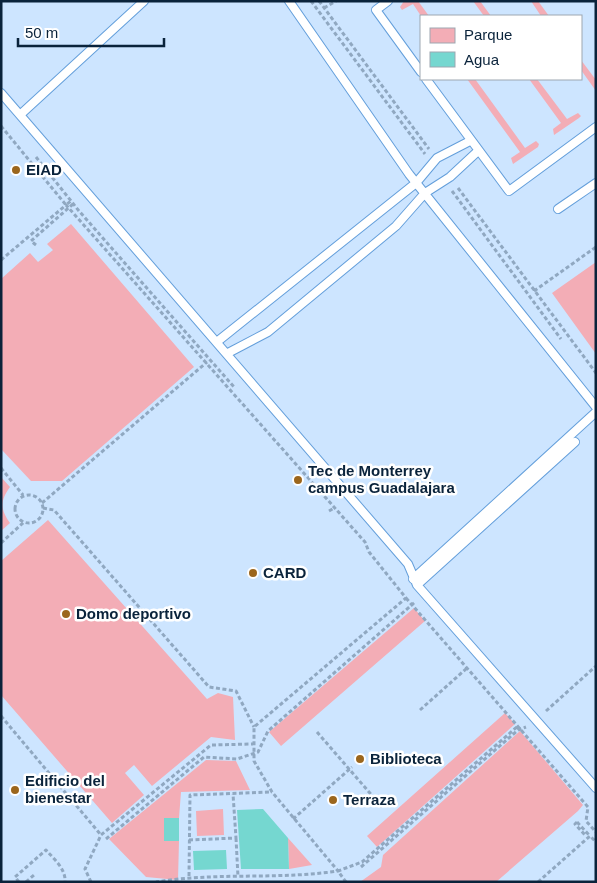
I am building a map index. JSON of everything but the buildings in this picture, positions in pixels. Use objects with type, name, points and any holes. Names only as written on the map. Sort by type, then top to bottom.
[{"type":"lane","points":[[21,114],[144,1]]},
{"type":"lane","points":[[289,1],[416,183],[596,407]]},
{"type":"lane","points":[[388,1],[376,10],[420,71]]},
{"type":"lane","points":[[427,80],[508,191],[596,127]]},
{"type":"lane","points":[[1,93],[223,347],[408,564],[415,582],[596,788]]},
{"type":"lane","points":[[223,347],[416,183],[434,161],[470,141]]},
{"type":"lane","points":[[223,347],[268,332],[396,226],[425,194],[447,179],[478,151]]},
{"type":"lane","points":[[558,209],[596,183]]},
{"type":"lane","points":[[415,582],[596,412]]},
{"type":"lane","points":[[415,582],[575,442]]},
{"type":"path","points":[[311,1],[434,161]]},
{"type":"path","points":[[319,1],[434,161]]},
{"type":"path","points":[[324,8],[336,1]]},
{"type":"path","points":[[1,126],[67,206],[365,542],[369,552],[406,598],[588,808],[586,821],[596,832]]},
{"type":"path","points":[[447,179],[596,372]]},
{"type":"path","points":[[447,179],[566,346]]},
{"type":"path","points":[[1,260],[77,200]]},
{"type":"path","points":[[36,245],[32,241],[67,206],[73,204]]},
{"type":"path","points":[[534,291],[596,246]]},
{"type":"path","points":[[1,543],[24,522],[38,520],[43,505],[223,347]]},
{"type":"path","points":[[1,468],[23,495],[37,496],[43,505],[54,510],[209,686],[236,691],[254,727],[254,761],[272,792],[346,882]]},
{"type":"path","points":[[23,495],[16,502],[15,512],[24,522]]},
{"type":"path","points":[[329,511],[334,508]]},
{"type":"path","points":[[254,727],[406,598]]},
{"type":"path","points":[[106,839],[204,758],[237,759],[258,752],[268,731],[417,600]]},
{"type":"path","points":[[156,882],[189,876],[238,877],[317,874],[338,871],[362,862],[519,727],[528,727],[596,666]]},
{"type":"path","points":[[420,710],[467,668]]},
{"type":"path","points":[[1,716],[102,835]]},
{"type":"path","points":[[361,867],[519,727]]},
{"type":"path","points":[[317,732],[382,807]]},
{"type":"path","points":[[91,882],[84,869],[102,835],[211,745],[253,744]]},
{"type":"path","points":[[293,819],[350,768]]},
{"type":"path","points":[[189,876],[190,795],[272,792]]},
{"type":"path","points":[[233,794],[238,877]]},
{"type":"path","points":[[585,835],[575,824],[577,822],[596,842]]},
{"type":"path","points":[[538,882],[590,836]]},
{"type":"path","points":[[189,840],[236,838]]},
{"type":"path","points":[[19,882],[15,877],[46,850],[66,876],[65,882]]},
{"type":"path","points":[[26,882],[34,875]]},
{"type":"green space","points":[[404,1],[418,1],[428,15],[420,15],[413,4],[402,10],[400,7]]},
{"type":"green space","points":[[473,1],[480,1],[490,15],[483,15]]},
{"type":"green space","points":[[531,1],[538,1],[548,15],[540,15]]},
{"type":"green space","points":[[582,61],[596,80],[596,91],[582,71]]},
{"type":"green space","points":[[468,80],[476,80],[525,148],[536,141],[539,144],[538,147],[513,164],[511,158],[520,152]]},
{"type":"green space","points":[[530,80],[538,80],[567,119],[578,113],[581,116],[554,135],[553,129],[561,123]]},
{"type":"green space","points":[[71,224],[194,367],[62,481],[31,481],[1,449],[1,279],[30,253],[38,262],[53,250],[47,244]]},
{"type":"green space","points":[[596,262],[596,354],[552,293]]},
{"type":"green space","points":[[1,477],[10,487],[2,505],[10,523],[1,531]]},
{"type":"green space","name":"Domo deportivo","points":[[48,520],[207,699],[218,693],[233,697],[235,740],[211,737],[152,786],[134,765],[125,773],[144,795],[112,823],[1,695],[1,561]]},
{"type":"green space","points":[[414,608],[425,621],[281,746],[269,732]]},
{"type":"green space","points":[[505,713],[515,724],[377,847],[367,836]]},
{"type":"green space","points":[[520,731],[583,805],[578,811],[496,882],[360,882],[381,867],[383,855]]},
{"type":"green space","points":[[206,760],[236,761],[250,790],[181,792],[179,818],[165,818],[164,841],[179,841],[178,880],[146,877],[109,839]]},
{"type":"green space","points":[[223,809],[224,835],[197,836],[196,811]]},
{"type":"green space","points":[[288,838],[312,865],[289,869]]},
{"type":"water","points":[[263,809],[288,838],[289,869],[241,869],[237,810]]},
{"type":"water","points":[[164,818],[179,818],[179,841],[164,841]]},
{"type":"water","points":[[226,850],[227,869],[194,870],[193,851]]},
{"type":"place","name":"EIAD","points":[[16,170]]},
{"type":"place","name":"Tec de Monterrey campus Guadalajara","points":[[298,480]]},
{"type":"place","name":"CARD","points":[[253,573]]},
{"type":"place","name":"Domo deportivo","points":[[66,614]]},
{"type":"place","name":"Biblioteca","points":[[360,759]]},
{"type":"place","name":"Edificio del bienestar","points":[[15,790]]},
{"type":"place","name":"Terraza","points":[[333,800]]}]
